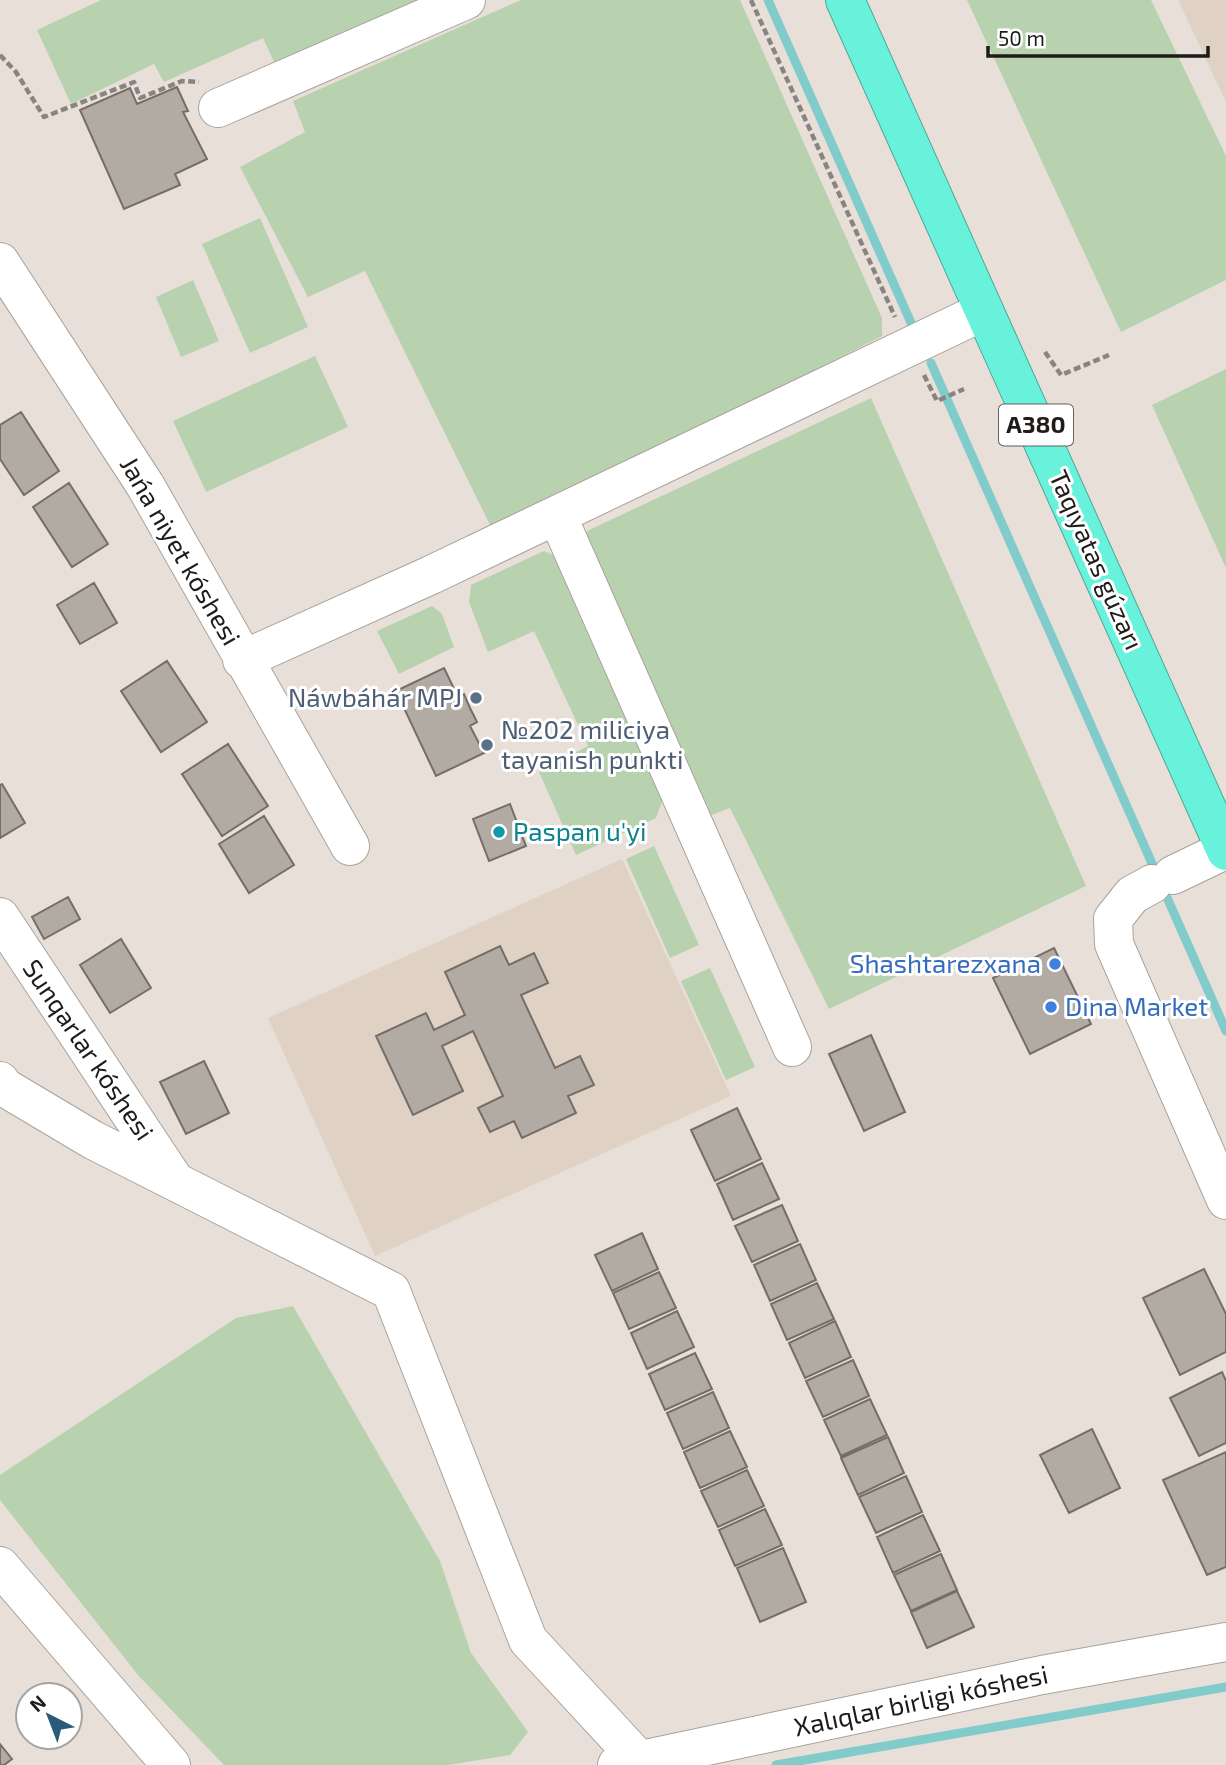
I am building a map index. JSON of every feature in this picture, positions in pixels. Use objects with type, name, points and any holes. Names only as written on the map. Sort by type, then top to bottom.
[{"type":"highway","name":"Taqıyatas gúzarı","points":[[845,0],[1226,850]]},
{"type":"street","points":[[218,108],[466,0]]},
{"type":"street","name":"Jańa niyet kóshesi","points":[[0,262],[145,485],[350,846]]},
{"type":"street","points":[[242,660],[557,515],[984,310]]},
{"type":"street","points":[[557,515],[792,1047]]},
{"type":"street","points":[[1226,850],[1132,895],[1113,919],[1114,944],[1226,1199]]},
{"type":"street","name":"Sunqarlar kóshesi","points":[[0,917],[176,1182]]},
{"type":"street","points":[[2,1084],[93,1140],[391,1291],[528,1640],[629,1763]]},
{"type":"street","points":[[0,1566],[171,1765]]},
{"type":"street","name":"Xalıqlar birligi kóshesi","points":[[629,1763],[1042,1675],[1226,1642]]},
{"type":"path","points":[[751,0],[909,346]]},
{"type":"path","points":[[0,55],[16,72],[44,117],[134,82],[140,98],[182,81],[197,80],[218,108]]},
{"type":"path","points":[[1045,352],[1060,375],[1109,355]]},
{"type":"path","points":[[937,401],[964,389]]},
{"type":"shaded area","points":[[1178,0],[1226,0],[1226,102]]},
{"type":"shaded area","points":[[622,859],[731,1096],[375,1256],[268,1018]]},
{"type":"green space","points":[[101,0],[425,0],[276,66],[263,38],[164,82],[154,64],[71,104],[37,30]]},
{"type":"green space","points":[[521,0],[740,0],[882,318],[882,336],[494,533],[365,271],[308,297],[240,167],[305,132],[293,101]]},
{"type":"green space","points":[[967,0],[1151,0],[1226,156],[1226,280],[1121,332]]},
{"type":"green space","points":[[260,218],[308,327],[250,353],[202,244]]},
{"type":"green space","points":[[193,280],[219,341],[181,357],[156,297]]},
{"type":"green space","points":[[315,356],[348,427],[206,492],[173,421]]},
{"type":"green space","points":[[1226,369],[1226,568],[1152,405]]},
{"type":"green space","points":[[871,398],[1086,886],[829,1009],[730,808],[706,817],[584,546],[587,531]]},
{"type":"green space","points":[[544,551],[558,557],[664,796],[656,818],[576,855],[539,772],[588,746],[534,631],[488,652],[469,602],[471,585]]},
{"type":"green space","points":[[432,606],[442,614],[454,647],[399,674],[377,631]]},
{"type":"green space","points":[[654,846],[699,945],[670,958],[626,859]]},
{"type":"green space","points":[[710,968],[755,1067],[726,1080],[681,981]]},
{"type":"green space","points":[[293,1306],[440,1561],[471,1653],[528,1732],[510,1755],[448,1765],[224,1765],[138,1675],[0,1500],[0,1475],[236,1318]]},
{"type":"building","points":[[177,87],[188,111],[183,112],[207,159],[175,174],[180,185],[124,209],[80,110],[130,88],[137,104]]},
{"type":"building","points":[[21,412],[59,471],[24,495],[0,459],[0,425]]},
{"type":"building","points":[[69,483],[108,544],[72,567],[33,507]]},
{"type":"building","points":[[94,583],[117,623],[80,644],[57,605]]},
{"type":"building","points":[[167,661],[207,722],[161,752],[121,691]]},
{"type":"building","points":[[444,668],[458,697],[464,694],[477,722],[470,726],[484,753],[436,776],[396,691]]},
{"type":"building","points":[[228,744],[268,806],[222,836],[182,774]]},
{"type":"building","points":[[2,784],[25,823],[0,838],[0,785]]},
{"type":"building","name":"Paspan u'yi","points":[[510,804],[526,846],[489,861],[473,819]]},
{"type":"building","points":[[264,816],[294,865],[249,893],[219,844]]},
{"type":"building","points":[[68,897],[80,919],[44,939],[32,917]]},
{"type":"building","points":[[121,939],[151,988],[110,1013],[80,965]]},
{"type":"building","points":[[500,946],[509,965],[534,953],[548,983],[521,995],[555,1068],[580,1056],[594,1085],[568,1096],[576,1113],[522,1138],[514,1121],[490,1132],[478,1108],[503,1096],[473,1031],[442,1046],[463,1091],[413,1115],[376,1036],[426,1013],[434,1030],[465,1015],[445,972]]},
{"type":"building","points":[[1054,948],[1091,1024],[1030,1054],[993,978]]},
{"type":"building","points":[[871,1035],[905,1112],[864,1131],[829,1054]]},
{"type":"building","points":[[204,1061],[229,1113],[186,1134],[160,1082]]},
{"type":"building","points":[[737,1108],[761,1159],[715,1181],[691,1130]]},
{"type":"building","points":[[762,1163],[779,1199],[733,1220],[717,1184]]},
{"type":"building","points":[[782,1205],[798,1241],[752,1262],[735,1226]]},
{"type":"building","points":[[642,1233],[658,1269],[612,1291],[595,1255]]},
{"type":"building","points":[[800,1244],[816,1280],[770,1301],[754,1265]]},
{"type":"building","points":[[1204,1269],[1226,1314],[1226,1352],[1180,1375],[1143,1298]]},
{"type":"building","points":[[659,1272],[676,1308],[629,1329],[613,1293]]},
{"type":"building","points":[[817,1283],[834,1319],[787,1340],[771,1304]]},
{"type":"building","points":[[677,1311],[694,1347],[647,1369],[631,1333]]},
{"type":"building","points":[[835,1321],[851,1357],[805,1378],[789,1343]]},
{"type":"building","points":[[695,1353],[712,1389],[665,1410],[649,1374]]},
{"type":"building","points":[[853,1360],[869,1396],[823,1417],[806,1381]]},
{"type":"building","points":[[1222,1372],[1226,1381],[1226,1443],[1199,1456],[1170,1398]]},
{"type":"building","points":[[713,1392],[729,1428],[683,1449],[667,1413]]},
{"type":"building","points":[[870,1399],[887,1435],[841,1456],[824,1420]]},
{"type":"building","points":[[1092,1429],[1120,1488],[1069,1513],[1040,1455]]},
{"type":"building","points":[[730,1431],[747,1467],[700,1488],[684,1452]]},
{"type":"building","points":[[888,1437],[904,1473],[858,1495],[841,1458]]},
{"type":"building","points":[[1226,1452],[1226,1567],[1207,1575],[1163,1480]]},
{"type":"building","points":[[747,1470],[764,1506],[718,1527],[701,1491]]},
{"type":"building","points":[[906,1476],[922,1512],[876,1533],[859,1497]]},
{"type":"building","points":[[765,1509],[782,1545],[735,1566],[719,1530]]},
{"type":"building","points":[[923,1515],[940,1551],[893,1573],[877,1537]]},
{"type":"building","points":[[783,1548],[806,1602],[760,1622],[737,1568]]},
{"type":"building","points":[[941,1554],[957,1590],[911,1611],[894,1575]]},
{"type":"building","points":[[957,1591],[974,1627],[927,1648],[911,1612]]},
{"type":"building","points":[[0,1744],[12,1759],[4,1765],[0,1765]]},
{"type":"waterway","points":[[768,0],[912,325]]},
{"type":"waterway","points":[[931,363],[1226,1031]]},
{"type":"waterway","points":[[776,1765],[1226,1687]]},
{"type":"place","name":"Náwbáhár MPJ","points":[[476,698]]},
{"type":"place","name":"№202 miliciya tayanish punkti","points":[[487,745]]},
{"type":"place","name":"Paspan u'yi","points":[[499,832]]},
{"type":"place","name":"Shashtarezxana","points":[[1055,964]]},
{"type":"place","name":"Dina Market","points":[[1051,1007]]}]
